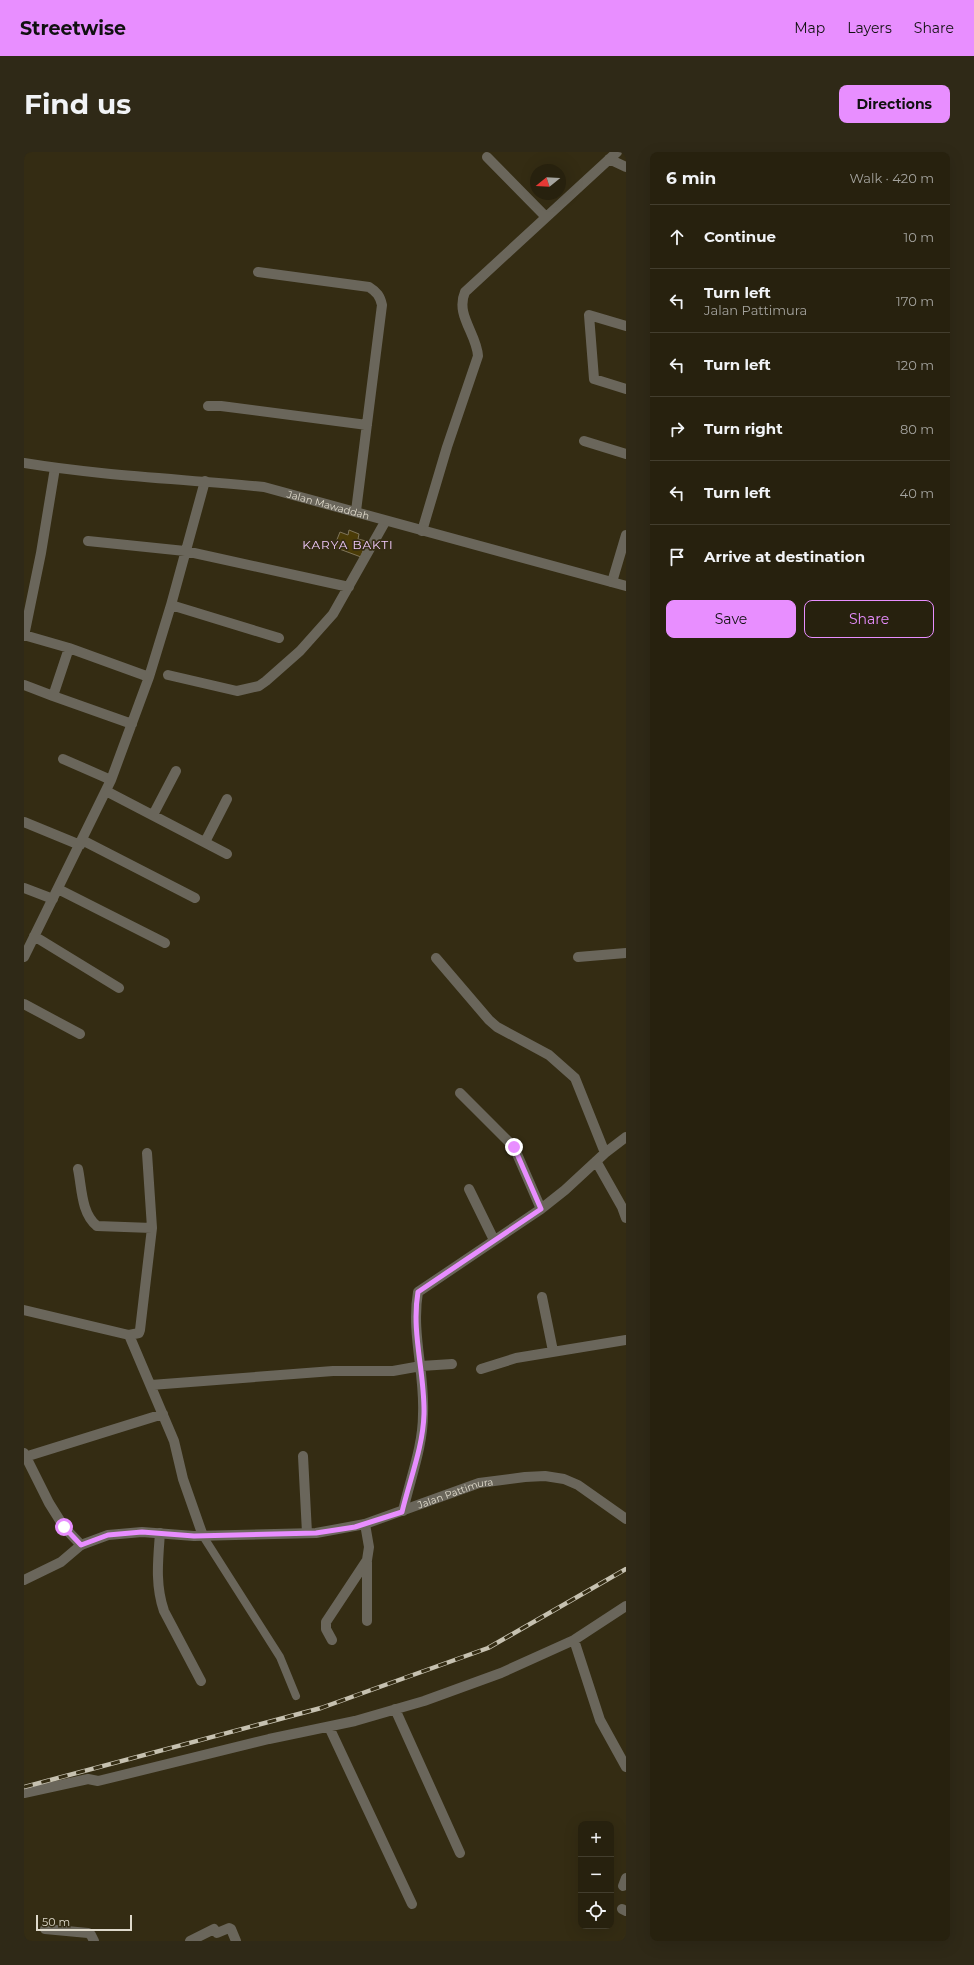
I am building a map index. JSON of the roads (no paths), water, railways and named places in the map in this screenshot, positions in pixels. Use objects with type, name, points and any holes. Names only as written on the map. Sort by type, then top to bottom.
[{"type":"street","points":[[422,531],[447,448],[478,356],[478,347],[462,312],[462,297],[465,292],[617,152]]},
{"type":"street","points":[[487,157],[546,217]]},
{"type":"street","points":[[609,160],[626,167]]},
{"type":"street","points":[[258,272],[369,287],[377,292],[382,305],[356,511]]},
{"type":"street","points":[[626,326],[589,315],[594,379],[626,390]]},
{"type":"street","points":[[208,406],[221,406],[367,425]]},
{"type":"street","points":[[584,441],[626,454]]},
{"type":"street","name":"Jalan Mawaddah","points":[[24,464],[74,472],[205,481],[264,487],[356,511],[385,522],[626,586]]},
{"type":"street","points":[[55,468],[41,553],[24,636],[69,648],[148,677]]},
{"type":"street","points":[[24,958],[30,941],[53,899],[111,780],[132,724],[171,605],[205,481]]},
{"type":"street","points":[[168,675],[237,691],[259,686],[305,646],[333,614],[385,522]]},
{"type":"street","points":[[612,582],[626,535]]},
{"type":"street","points":[[88,541],[185,551],[349,587]]},
{"type":"street","points":[[171,605],[279,638]]},
{"type":"street","points":[[53,696],[69,648]]},
{"type":"street","points":[[24,686],[132,724]]},
{"type":"street","points":[[63,759],[111,780]]},
{"type":"street","points":[[153,815],[176,771]]},
{"type":"street","points":[[106,791],[227,854]]},
{"type":"street","points":[[205,842],[227,799]]},
{"type":"street","points":[[24,822],[81,842],[195,898]]},
{"type":"street","points":[[24,888],[53,899]]},
{"type":"street","points":[[58,889],[165,943]]},
{"type":"street","points":[[30,941],[119,988]]},
{"type":"street","points":[[578,957],[626,953]]},
{"type":"street","points":[[436,958],[489,1020],[497,1027],[549,1055],[575,1078],[605,1153]]},
{"type":"street","points":[[24,1004],[80,1034]]},
{"type":"street","points":[[460,1093],[514,1147],[541,1209]]},
{"type":"street","points":[[402,1512],[422,1440],[424,1413],[416,1318],[418,1292],[541,1209],[605,1153],[626,1137]]},
{"type":"street","points":[[24,1310],[129,1335],[139,1333],[152,1228],[147,1153]]},
{"type":"street","points":[[596,1161],[622,1207],[626,1218]]},
{"type":"street","points":[[78,1169],[86,1212],[91,1221],[97,1226],[152,1228]]},
{"type":"street","points":[[469,1189],[494,1240]]},
{"type":"street","points":[[542,1297],[553,1351]]},
{"type":"street","points":[[129,1335],[174,1441],[183,1479],[203,1536]]},
{"type":"street","points":[[481,1369],[516,1358],[626,1340]]},
{"type":"street","points":[[151,1385],[333,1371],[393,1371],[421,1366],[452,1364]]},
{"type":"street","points":[[81,1545],[64,1527],[49,1503],[24,1455],[163,1414]]},
{"type":"street","points":[[303,1456],[307,1533]]},
{"type":"street","name":"Jalan Pattimura","points":[[24,1580],[61,1562],[81,1545],[108,1535],[142,1532],[203,1536],[307,1533],[365,1524],[402,1512],[479,1483],[525,1476],[564,1478],[578,1485],[626,1519]]},
{"type":"street","points":[[365,1524],[369,1547],[367,1560],[367,1621]]},
{"type":"street","points":[[160,1533],[157,1585],[160,1599],[164,1611],[201,1681]]},
{"type":"street","points":[[332,1640],[326,1629],[326,1622],[367,1560]]},
{"type":"street","points":[[24,1793],[88,1779],[98,1781],[269,1739],[329,1727],[395,1709],[470,1685],[574,1640],[626,1606]]},
{"type":"street","points":[[574,1640],[600,1720],[626,1767]]},
{"type":"street","points":[[395,1709],[460,1853]]},
{"type":"street","points":[[329,1727],[412,1904]]},
{"type":"street","points":[[190,1941],[214,1929],[217,1933],[219,1933],[229,1928],[231,1929],[236,1941]]},
{"type":"street","points":[[45,1929],[88,1933],[94,1941]]},
{"type":"lane","points":[[203,1536],[280,1657],[296,1696]]},
{"type":"railway","points":[[24,1787],[321,1708],[488,1648],[626,1569]]},
{"type":"district","name":"KARYA BAKTI","points":[[348,544]]}]
